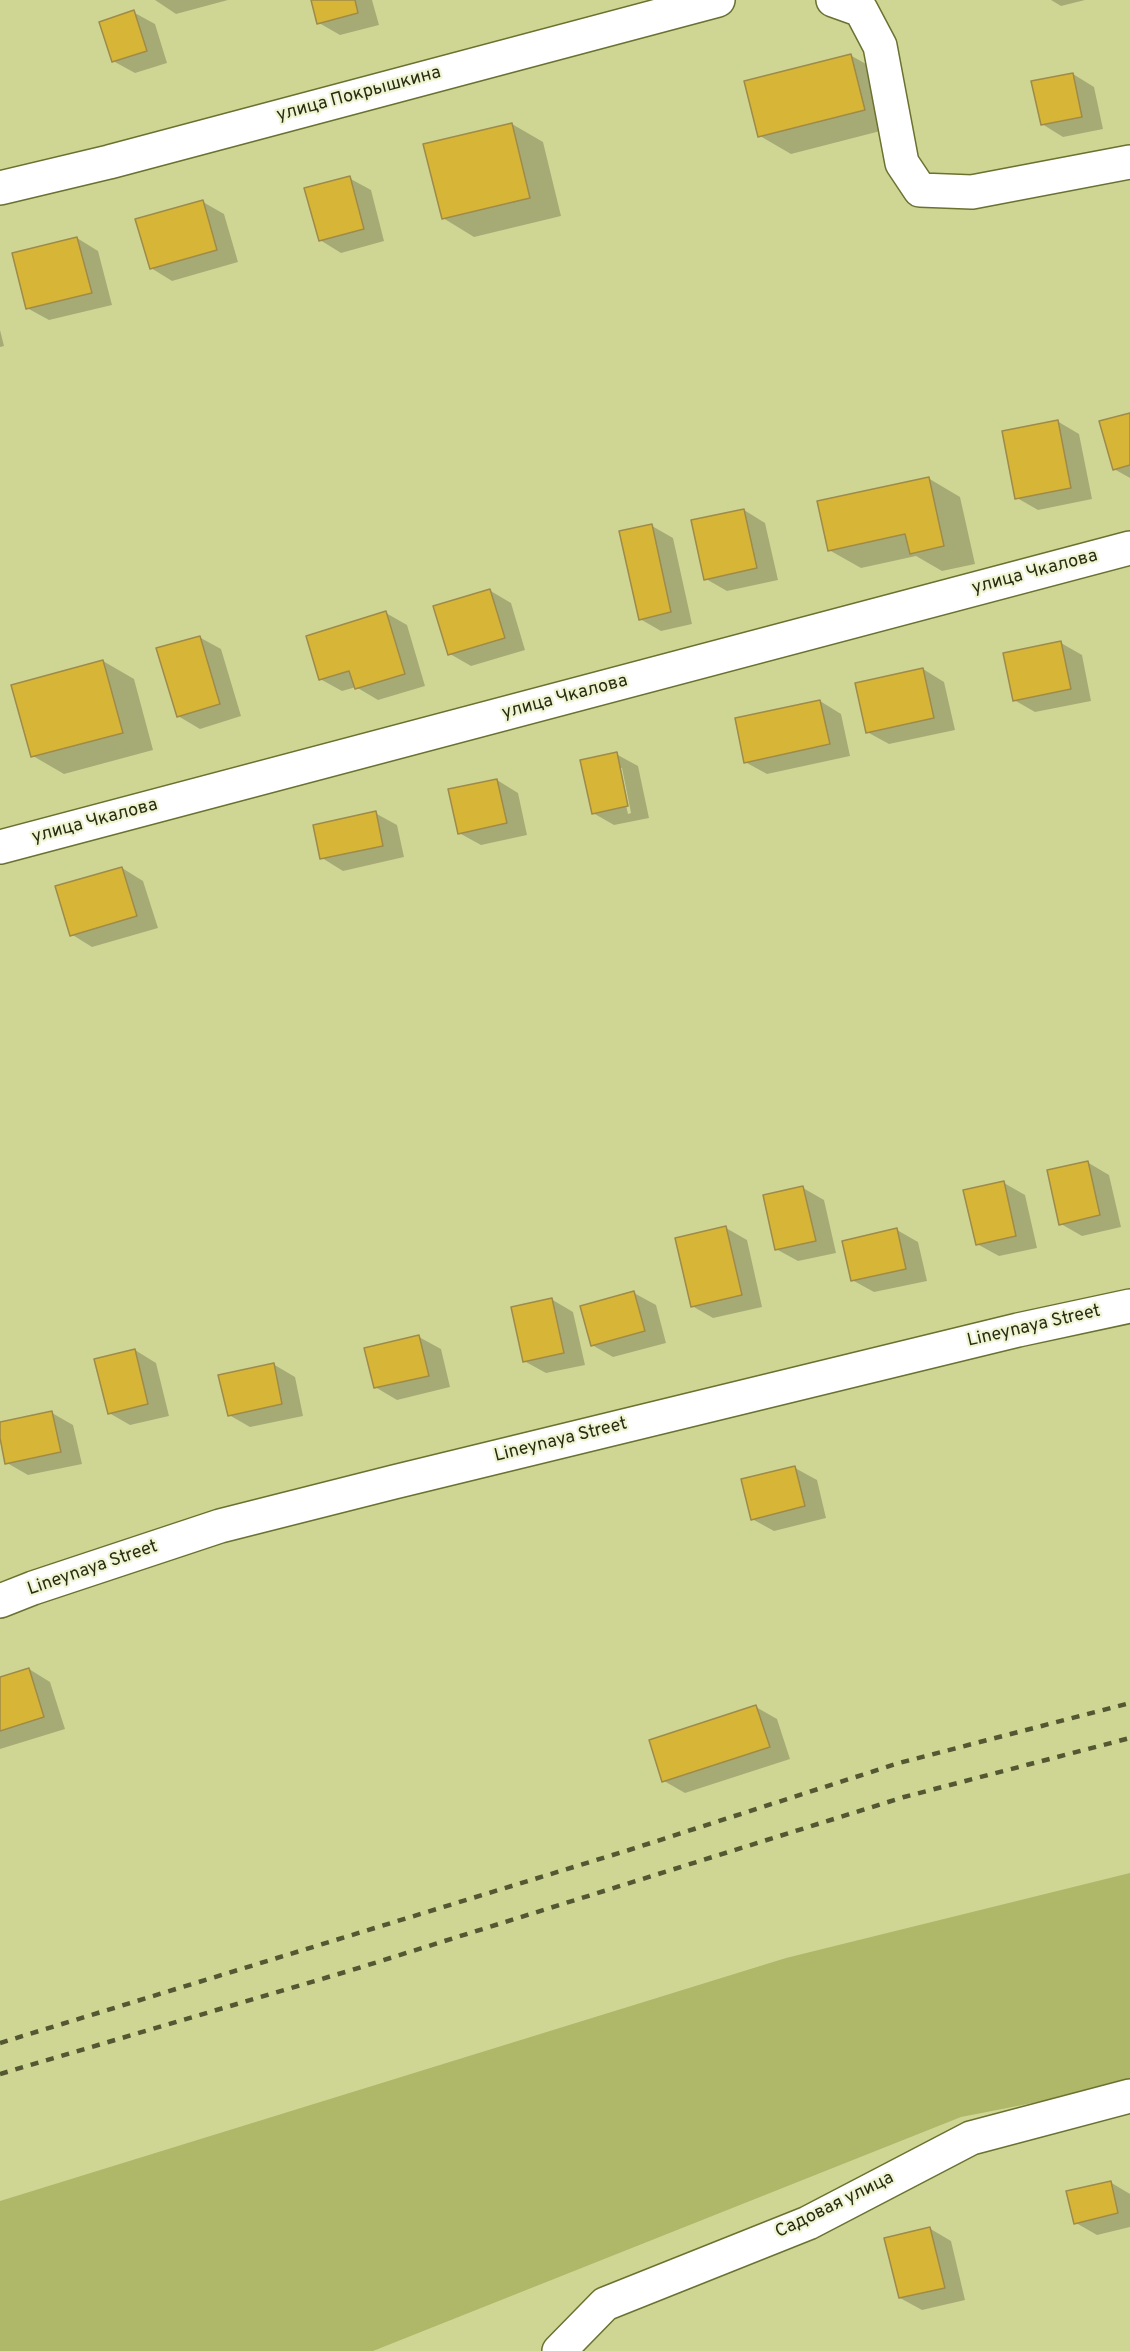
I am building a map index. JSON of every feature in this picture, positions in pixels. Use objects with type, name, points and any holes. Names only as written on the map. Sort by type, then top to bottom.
[{"type":"street","name":"улица Покрышкина","points":[[0,188],[120,159],[718,0]]},
{"type":"street","points":[[833,0],[861,10],[880,46],[902,163],[920,190],[972,192],[1130,162]]},
{"type":"street","name":"улица Чкалова","points":[[0,847],[1130,548]]},
{"type":"street","name":"Lineynaya Street","points":[[0,1601],[220,1526],[1006,1333],[1130,1306]]},
{"type":"street","name":"Садовая улица","points":[[559,2351],[605,2304],[808,2223],[971,2138],[1130,2096]]},
{"type":"green space","points":[[1130,1873],[1130,2084],[961,2117],[373,2351],[0,2351],[0,2201],[786,1958]]},
{"type":"building","points":[[311,0],[355,0],[358,13],[317,24]]},
{"type":"building","points":[[134,10],[147,51],[112,62],[99,22]]},
{"type":"building","points":[[851,54],[865,110],[758,137],[744,81]]},
{"type":"building","points":[[1073,73],[1082,117],[1041,125],[1031,81]]},
{"type":"building","points":[[512,123],[530,198],[442,219],[423,144]]},
{"type":"building","points":[[350,176],[364,229],[319,241],[304,188]]},
{"type":"building","points":[[203,200],[217,250],[150,269],[135,219]]},
{"type":"building","points":[[77,237],[92,293],[26,309],[12,253]]},
{"type":"building","points":[[1130,413],[1130,465],[1113,470],[1099,421]]},
{"type":"building","points":[[1058,420],[1071,488],[1015,499],[1002,431]]},
{"type":"building","points":[[929,477],[944,546],[910,554],[905,534],[828,551],[817,501]]},
{"type":"building","points":[[744,509],[757,568],[704,580],[691,520]]},
{"type":"building","points":[[652,524],[671,612],[639,620],[619,531]]},
{"type":"building","points":[[490,589],[505,638],[448,655],[433,606]]},
{"type":"building","points":[[386,611],[405,674],[355,689],[349,671],[319,680],[306,636]]},
{"type":"building","points":[[200,636],[220,704],[177,717],[156,648]]},
{"type":"building","points":[[1061,641],[1071,689],[1013,701],[1003,653]]},
{"type":"building","points":[[103,660],[123,733],[31,757],[11,685]]},
{"type":"building","points":[[923,668],[934,718],[866,733],[855,683]]},
{"type":"building","points":[[820,700],[830,744],[744,763],[735,718]]},
{"type":"building","points":[[617,752],[628,806],[592,814],[580,760]]},
{"type":"building","points":[[497,779],[507,823],[458,834],[448,789]]},
{"type":"building","points":[[376,811],[383,846],[320,859],[313,825]]},
{"type":"building","points":[[122,867],[137,916],[70,936],[55,886]]},
{"type":"building","points":[[1088,1161],[1100,1215],[1059,1225],[1047,1170]]},
{"type":"building","points":[[1004,1181],[1016,1236],[976,1245],[963,1190]]},
{"type":"building","points":[[803,1186],[816,1241],[775,1250],[763,1195]]},
{"type":"building","points":[[726,1226],[742,1295],[691,1307],[675,1238]]},
{"type":"building","points":[[897,1228],[906,1269],[851,1281],[842,1241]]},
{"type":"building","points":[[634,1291],[645,1331],[591,1346],[580,1306]]},
{"type":"building","points":[[552,1298],[564,1353],[523,1362],[511,1307]]},
{"type":"building","points":[[419,1335],[429,1376],[374,1388],[364,1348]]},
{"type":"building","points":[[135,1349],[148,1404],[108,1414],[94,1359]]},
{"type":"building","points":[[274,1363],[282,1404],[228,1416],[218,1375]]},
{"type":"building","points":[[52,1411],[61,1452],[5,1464],[0,1438],[0,1422]]},
{"type":"building","points":[[795,1466],[805,1506],[751,1520],[741,1479]]},
{"type":"building","points":[[29,1668],[44,1717],[0,1731],[0,1677]]},
{"type":"building","points":[[756,1705],[770,1747],[662,1782],[649,1740]]},
{"type":"building","points":[[1111,2181],[1118,2213],[1074,2224],[1066,2191]]},
{"type":"building","points":[[930,2227],[945,2288],[899,2298],[884,2238]]},
{"type":"railway","points":[[0,2043],[629,1850],[899,1763],[1130,1703]]},
{"type":"railway","points":[[0,2074],[352,1970],[904,1797],[1130,1738]]}]
